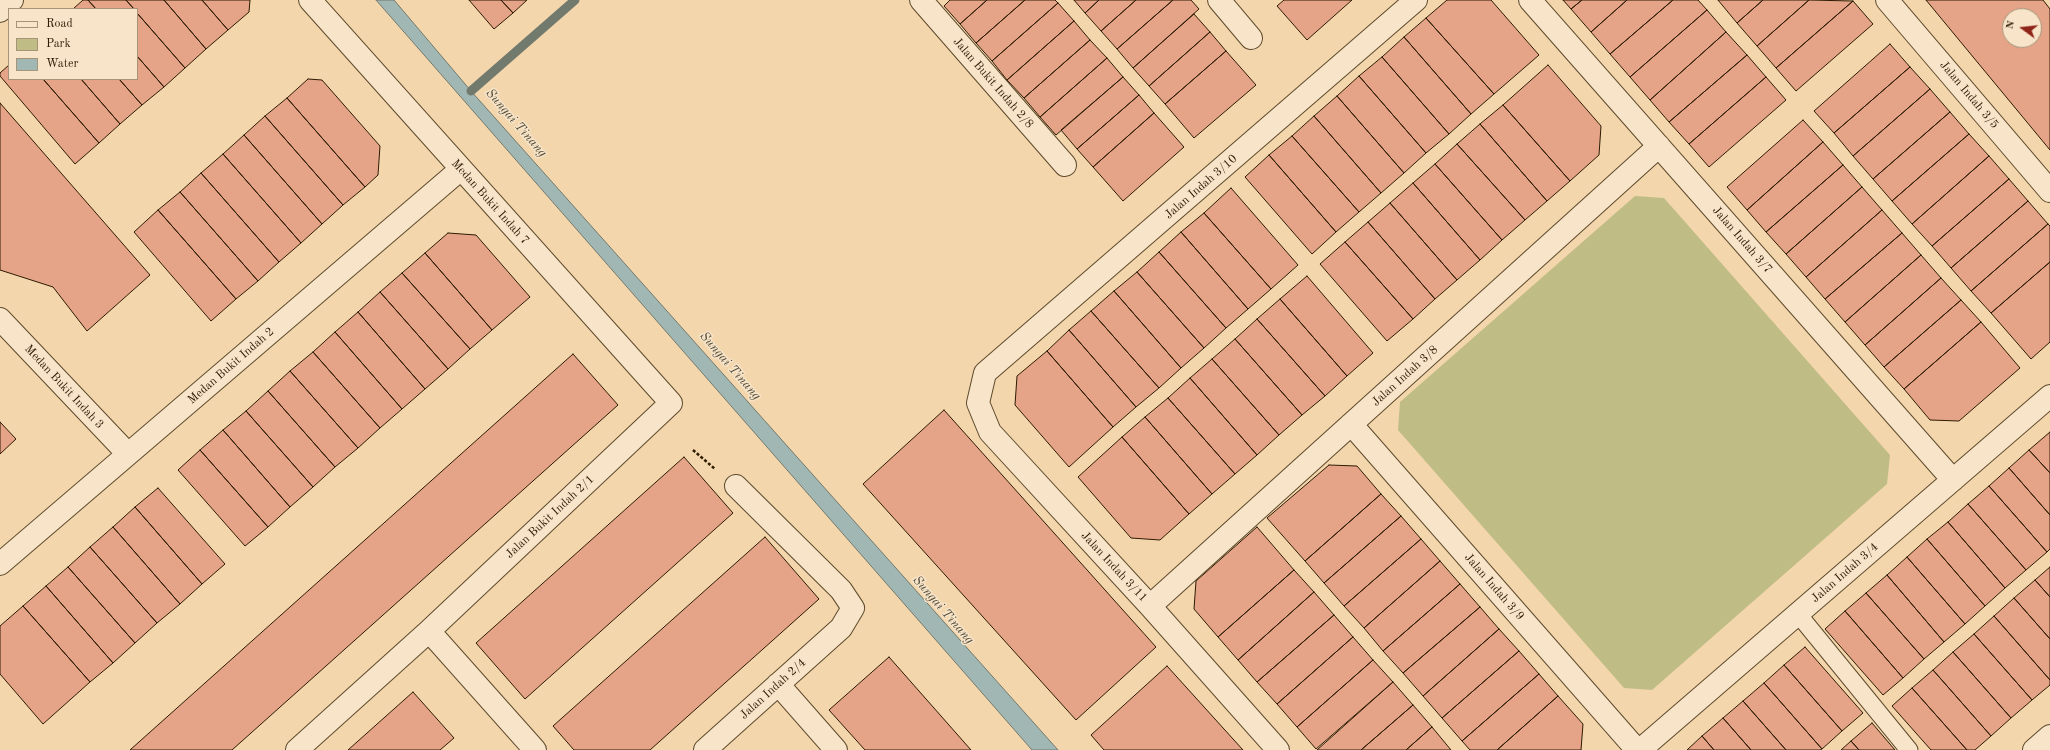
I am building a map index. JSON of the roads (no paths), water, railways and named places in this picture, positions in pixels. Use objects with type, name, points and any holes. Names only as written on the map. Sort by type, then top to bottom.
[{"type":"street","points":[[0,10],[12,0]]},
{"type":"street","name":"Medan Bukit Indah 7","points":[[310,0],[672,403]]},
{"type":"street","name":"Jalan Bukit Indah 2/8","points":[[921,0],[1065,165]]},
{"type":"street","points":[[1219,0],[1251,38]]},
{"type":"street","name":"Jalan Indah 3/10","points":[[985,373],[1416,0]]},
{"type":"street","name":"Jalan Indah 3/7","points":[[1530,0],[1953,480]]},
{"type":"street","name":"Jalan Indah 3/5","points":[[1887,0],[2050,190]]},
{"type":"street","name":"Jalan Indah 3/8","points":[[1150,606],[1659,146]]},
{"type":"street","name":"Medan Bukit Indah 2","points":[[0,564],[461,169]]},
{"type":"street","name":"Medan Bukit Indah 3","points":[[0,319],[128,454]]},
{"type":"street","name":"Jalan Indah 3/11","points":[[985,373],[978,403],[990,432],[1150,606],[1278,750]]},
{"type":"street","name":"Jalan Indah 3/4","points":[[1639,750],[2050,396]]},
{"type":"street","name":"Jalan Bukit Indah 2/1","points":[[297,750],[429,631],[672,403]]},
{"type":"street","name":"Jalan Indah 3/9","points":[[1351,424],[1639,750]]},
{"type":"street","name":"Jalan Indah 2/4","points":[[705,750],[841,628],[853,608],[841,590],[736,486]]},
{"type":"street","points":[[429,631],[535,750]]},
{"type":"street","points":[[778,684],[836,750]]},
{"type":"street","points":[[2034,750],[2050,736]]},
{"type":"lane","points":[[1798,614],[1909,750]]},
{"type":"water","points":[[376,0],[394,0],[471,91],[1058,750],[1032,750]]},
{"type":"waterway","points":[[471,91],[575,0]]},
{"type":"water label","name":"Sungai Tinang","points":[[516,123]]},
{"type":"water label","name":"Sungai Tinang","points":[[730,366]]},
{"type":"water label","name":"Sungai Tinang","points":[[943,610]]}]
